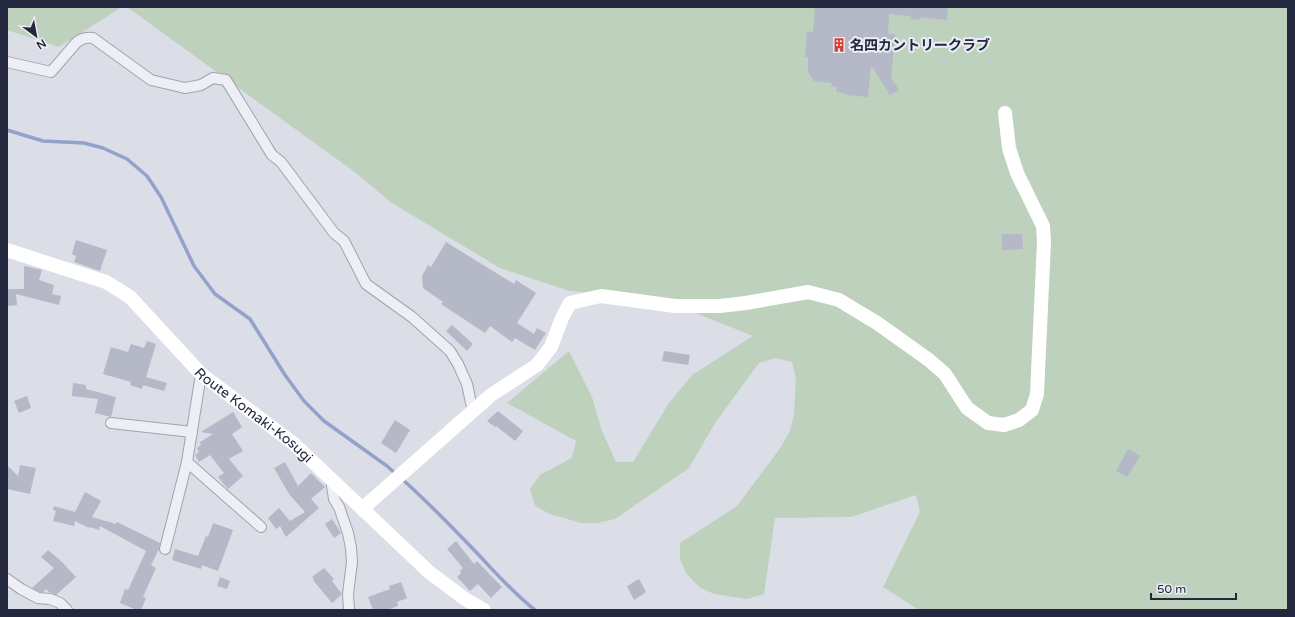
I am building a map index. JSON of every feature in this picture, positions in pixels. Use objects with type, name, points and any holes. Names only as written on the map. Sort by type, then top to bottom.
[{"type":"street","points":[[7,62],[51,72],[80,39],[89,37],[93,38],[151,80],[185,88],[201,85],[213,78],[226,80],[272,155],[281,162],[334,233],[344,241],[366,284],[412,317],[450,351],[467,384],[474,410]]},
{"type":"street","points":[[362,509],[491,395],[537,366],[551,347],[562,318],[570,304],[601,296],[675,306],[720,306],[808,292],[839,300],[877,323],[929,360],[945,374],[968,408],[988,423],[1004,425],[1018,420],[1032,410],[1037,394],[1044,242],[1043,226],[1017,173],[1009,148],[1005,113]]},
{"type":"street","name":"Route Komaki-Kosugi","points":[[7,250],[106,282],[130,297],[201,374],[293,443],[429,572],[465,599],[484,610]]},
{"type":"street","points":[[164,550],[187,462],[201,374]]},
{"type":"street","points":[[111,423],[192,432]]},
{"type":"street","points":[[187,462],[261,527]]},
{"type":"street","points":[[331,479],[334,499],[348,533],[351,548],[352,562],[348,594],[349,610]]},
{"type":"street","points":[[7,579],[21,589],[38,598],[50,599],[60,603],[67,610]]},
{"type":"green space","points":[[7,7],[122,7],[59,47],[7,30]]},
{"type":"green space","name":"名四カントリークラブ","points":[[127,7],[1288,7],[1288,610],[919,610],[883,587],[920,512],[916,495],[851,517],[775,518],[764,594],[747,599],[714,594],[699,587],[687,574],[680,560],[680,543],[737,506],[781,447],[790,431],[794,414],[796,379],[792,362],[776,358],[759,363],[715,423],[689,468],[615,519],[597,523],[581,523],[550,514],[535,506],[530,489],[540,475],[572,458],[576,441],[507,403],[569,351],[592,397],[602,431],[616,462],[633,462],[669,403],[692,375],[753,336],[658,298],[570,291],[500,268],[392,203],[356,173]]},
{"type":"building","name":"名四カントリークラブ","points":[[815,7],[948,7],[947,20],[920,17],[920,20],[910,19],[911,16],[889,14],[888,34],[895,34],[891,78],[899,90],[890,95],[871,65],[868,97],[847,95],[836,92],[837,87],[831,86],[832,83],[814,81],[808,72],[808,57],[805,57],[807,31],[813,32]]},
{"type":"building","points":[[1002,234],[1022,234],[1023,249],[1002,250]]},
{"type":"building","points":[[76,240],[107,250],[100,271],[74,262],[76,256],[72,254]]},
{"type":"building","points":[[446,242],[514,284],[516,280],[536,293],[517,323],[534,334],[537,328],[546,333],[535,350],[515,338],[512,342],[490,326],[485,333],[441,304],[443,302],[423,288],[422,276],[428,265],[431,267]]},
{"type":"building","points":[[24,266],[42,270],[39,280],[54,285],[52,294],[61,296],[59,305],[16,294],[17,305],[7,306],[7,289],[24,289]]},
{"type":"building","points":[[452,325],[473,344],[467,351],[446,331]]},
{"type":"building","points":[[147,341],[156,344],[146,377],[167,383],[164,391],[143,385],[142,389],[130,385],[131,382],[103,374],[111,347],[128,352],[131,344],[144,348]]},
{"type":"building","points":[[664,351],[690,355],[688,365],[662,361]]},
{"type":"building","points":[[73,383],[86,385],[86,389],[116,397],[111,417],[95,413],[98,399],[72,396]]},
{"type":"building","points":[[27,396],[31,408],[19,413],[14,401]]},
{"type":"building","points":[[498,411],[523,431],[515,441],[487,421]]},
{"type":"building","points":[[233,412],[242,427],[232,434],[243,451],[229,459],[243,476],[228,489],[218,477],[224,473],[210,455],[199,462],[195,455],[199,452],[197,448],[201,445],[200,442],[213,434],[201,432]]},
{"type":"building","points":[[395,420],[410,430],[396,453],[381,443]]},
{"type":"building","points":[[1128,449],[1140,456],[1127,477],[1116,471]]},
{"type":"building","points":[[285,462],[298,486],[311,473],[325,487],[311,499],[319,508],[286,537],[280,526],[276,529],[268,518],[279,508],[290,521],[305,512],[289,494],[274,468]]},
{"type":"building","points":[[7,465],[18,476],[20,465],[36,468],[30,494],[7,489]]},
{"type":"building","points":[[85,492],[101,501],[92,517],[116,524],[117,522],[160,543],[159,549],[151,565],[156,568],[143,597],[146,598],[141,610],[137,610],[120,603],[125,589],[128,590],[146,551],[100,526],[99,530],[89,528],[75,521],[74,526],[53,521],[56,511],[53,510],[54,506],[75,512]]},
{"type":"building","points":[[332,519],[341,533],[334,538],[325,524]]},
{"type":"building","points":[[213,523],[233,530],[218,571],[202,565],[201,569],[172,560],[175,549],[198,556],[206,536],[208,537]]},
{"type":"building","points":[[456,541],[474,564],[477,561],[502,587],[491,598],[478,584],[470,591],[457,577],[463,568],[447,549]]},
{"type":"building","points":[[48,550],[76,577],[56,595],[46,589],[43,592],[40,592],[32,588],[54,568],[41,557]]},
{"type":"building","points":[[324,568],[334,579],[332,581],[342,594],[332,603],[312,577]]},
{"type":"building","points":[[220,577],[230,581],[227,589],[217,586]]},
{"type":"building","points":[[639,579],[646,592],[634,600],[627,586]]},
{"type":"building","points":[[401,582],[407,598],[397,602],[398,606],[387,610],[373,610],[368,597],[390,589],[389,586]]},
{"type":"waterway","points":[[7,130],[43,141],[84,143],[103,148],[127,159],[147,176],[161,197],[194,266],[215,294],[250,319],[285,375],[304,401],[324,421],[387,466],[397,475]]},
{"type":"waterway","points":[[402,479],[535,610]]},
{"type":"place","name":"名四カントリークラブ","points":[[839,45]]}]
